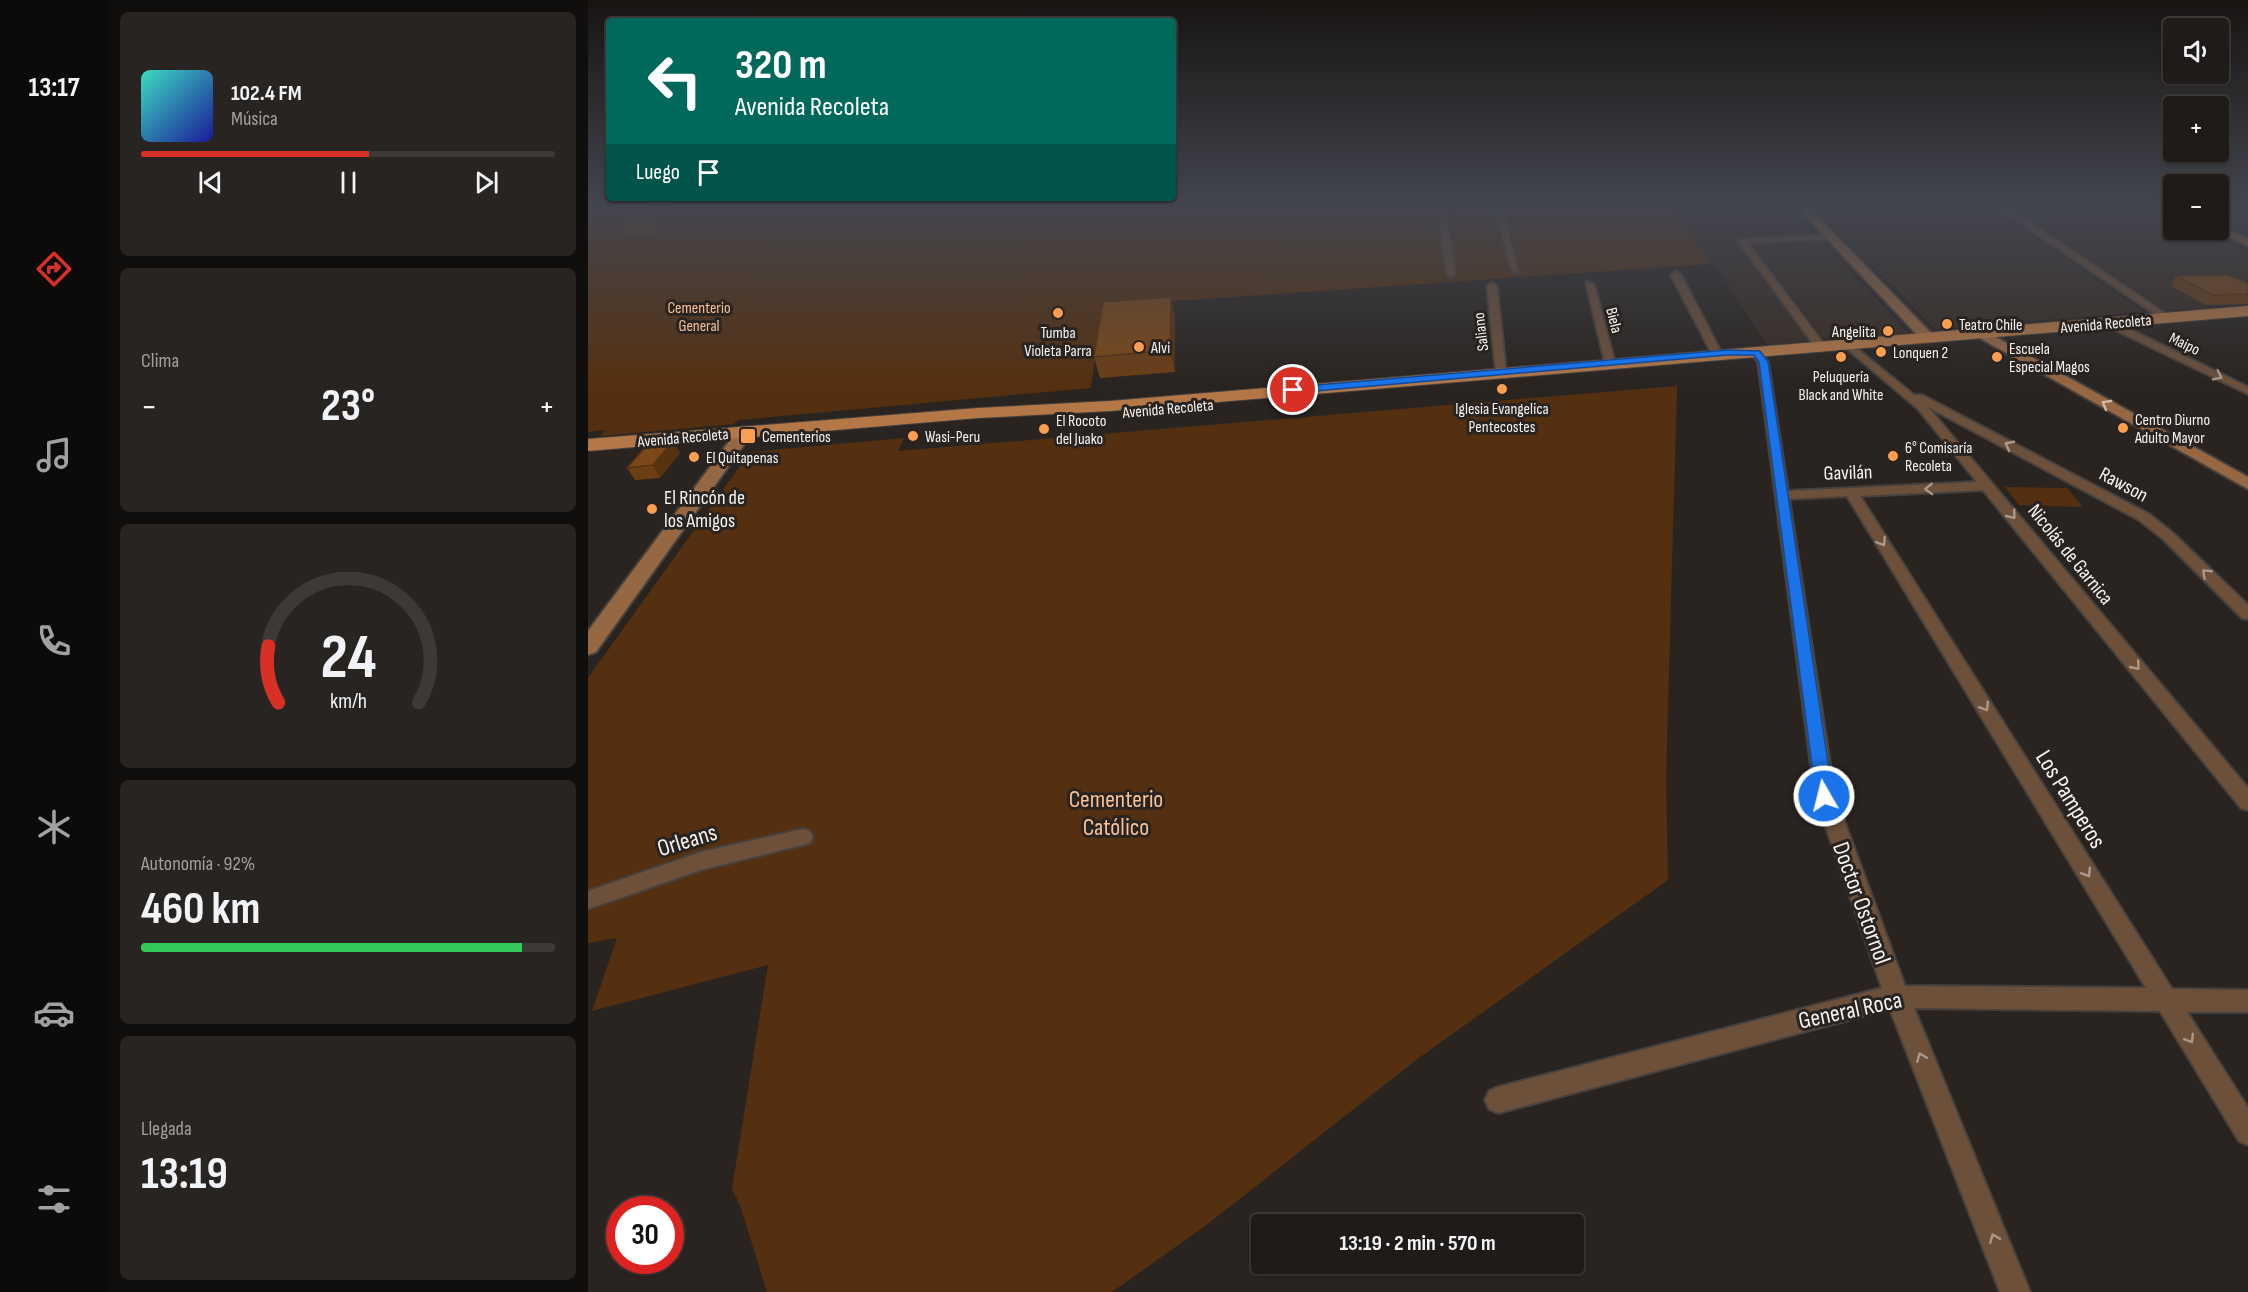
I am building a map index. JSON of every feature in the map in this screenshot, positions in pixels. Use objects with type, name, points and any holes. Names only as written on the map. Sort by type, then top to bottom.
[{"type":"main road","name":"Avenida Recoleta","points":[[588,454],[1002,411],[1110,406],[2246,312]]},
{"type":"main road","name":"Avenida Recoleta","points":[[588,445],[741,437],[1359,392],[1733,358],[1752,353]]},
{"type":"street","points":[[1450,265],[1451,274]]},
{"type":"street","points":[[1515,265],[1516,270]]},
{"type":"street","points":[[1761,265],[1821,347]]},
{"type":"street","points":[[1857,265],[1928,338]]},
{"type":"street","points":[[2088,265],[2167,318]]},
{"type":"street","points":[[1676,275],[1717,354]]},
{"type":"street","name":"Biela","points":[[1589,284],[1610,363]]},
{"type":"street","name":"Saliano","points":[[1492,286],[1502,373]]},
{"type":"street","name":"Maipo","points":[[2109,323],[2248,391]]},
{"type":"street","points":[[1983,334],[2248,484]]},
{"type":"street","name":"Nicolás de Garnica","points":[[1849,345],[1906,391],[1934,422],[2248,802]]},
{"type":"street","name":"Doctor Ostornol","points":[[1752,353],[1763,362],[1824,796],[1897,997],[2010,1286]]},
{"type":"street","name":"Rawson","points":[[1906,391],[2152,522],[2248,614]]},
{"type":"street","points":[[1934,422],[1959,419]]},
{"type":"street","points":[[588,647],[741,437]]},
{"type":"street","name":"Gavilán","points":[[1782,495],[1988,486]]},
{"type":"street","name":"Los Pamperos","points":[[1851,492],[2248,1132]]},
{"type":"street","name":"Orleans","points":[[588,900],[700,861],[803,837]]},
{"type":"street","name":"General Roca","points":[[1498,1100],[1875,1000],[1897,997],[2248,1001]]},
{"type":"shaded area","points":[[1714,265],[1756,265],[1812,341],[1767,345]]},
{"type":"shaded area","points":[[1768,265],[1844,265],[1909,333],[1830,340],[1823,338]]},
{"type":"shaded area","points":[[1872,265],[2076,265],[2144,312],[1935,329]]},
{"type":"shaded area","points":[[2098,265],[2248,265],[2248,304],[2164,309]]},
{"type":"green space","name":"Cementerio General","points":[[588,265],[1691,265],[1102,306],[1091,388],[738,420],[734,424],[600,436],[605,430],[588,432]]},
{"type":"green space","name":"Cementerio Católico","points":[[1677,386],[1666,778],[1668,880],[1416,1060],[1209,1223],[1112,1292],[767,1292],[740,1205],[732,1189],[768,965],[592,1011],[617,938],[588,943],[588,678],[750,452],[904,438],[898,451]]},
{"type":"green space","points":[[2005,487],[2067,488],[2083,507],[2019,505]]},
{"type":"building","points":[[2227,275],[2248,283],[2248,294],[2212,295],[2176,276]]},
{"type":"building","points":[[1171,297],[1170,350],[1094,357],[1103,302]]},
{"type":"building","points":[[673,441],[653,465],[627,468],[649,443]]},
{"type":"place","name":"Tumba Violeta Parra","points":[[1058,313]]},
{"type":"place","name":"Teatro Chile","points":[[1947,324]]},
{"type":"place","name":"Angelita","points":[[1888,331]]},
{"type":"place","name":"Alvi","points":[[1139,347]]},
{"type":"place","name":"Lonquen 2","points":[[1881,352]]},
{"type":"place","name":"Peluquería Black and White","points":[[1841,357]]},
{"type":"place","name":"Escuela Especial Magos","points":[[1997,357]]},
{"type":"place","name":"Iglesia Evangelica Pentecostes","points":[[1502,389]]},
{"type":"place","name":"Centro Diurno Adulto Mayor","points":[[2123,428]]},
{"type":"place","name":"El Rocoto del Juako","points":[[1044,429]]},
{"type":"place","name":"Cementerios","points":[[748,436]]},
{"type":"place","name":"Wasi-Peru","points":[[913,436]]},
{"type":"place","name":"6° Comisaría Recoleta","points":[[1893,456]]},
{"type":"place","name":"El Quitapenas","points":[[694,457]]},
{"type":"place","name":"El Rincón de los Amigos","points":[[652,509]]},
{"type":"route","points":[[1293,390],[1727,353],[1756,353],[1763,362],[1824,796]]}]
